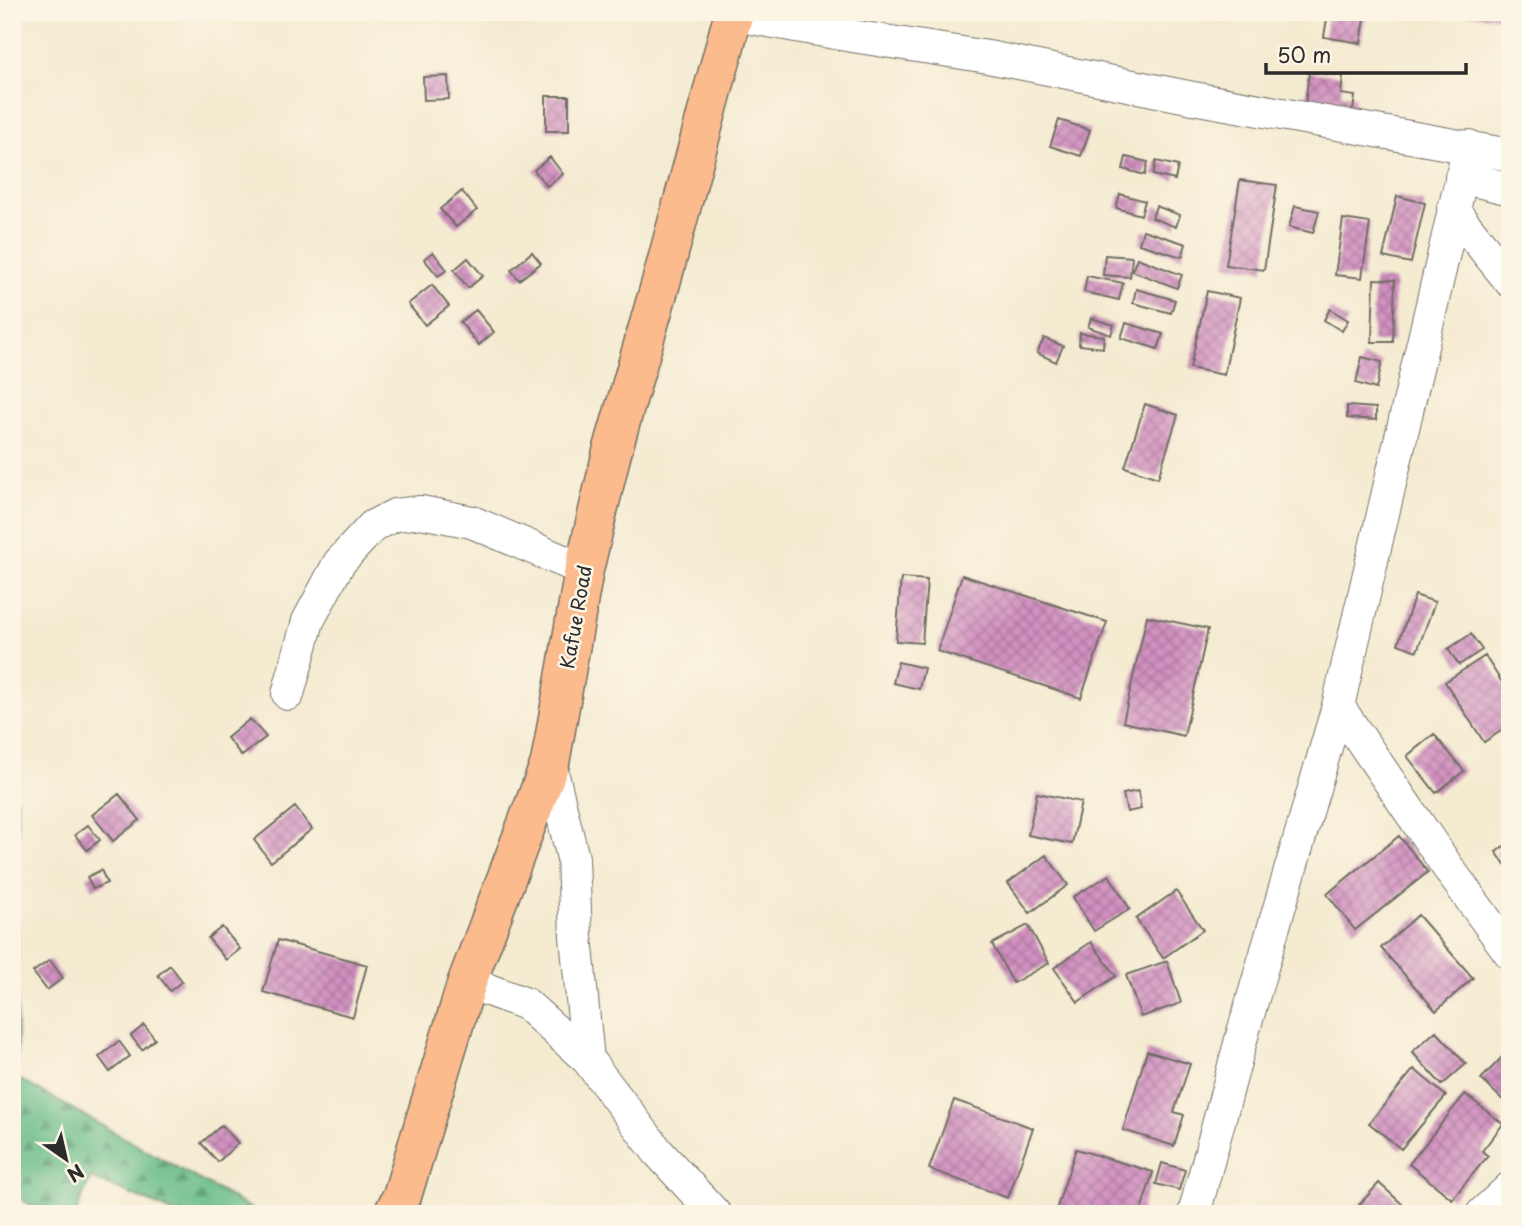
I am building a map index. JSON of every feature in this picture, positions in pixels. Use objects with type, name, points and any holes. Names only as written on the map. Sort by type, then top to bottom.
[{"type":"highway","name":"Kafue Road","points":[[393,1214],[402,1196],[467,982],[550,763],[584,570],[612,452],[734,14]]},
{"type":"street","points":[[734,14],[988,57],[1193,98],[1510,155]]},
{"type":"street","points":[[1194,1214],[1242,1036],[1338,706],[1469,146]]},
{"type":"street","points":[[1461,177],[1510,189]]},
{"type":"street","points":[[1453,210],[1510,281]]},
{"type":"street","points":[[288,694],[307,621],[339,563],[373,526],[395,515],[421,512],[472,522],[584,570]]},
{"type":"street","points":[[1338,706],[1451,872],[1510,953]]},
{"type":"street","points":[[550,763],[573,858],[576,937],[588,1060]]},
{"type":"street","points":[[467,982],[526,1004],[588,1060],[658,1152],[715,1214]]},
{"type":"street","points":[[1482,1214],[1510,1188]]},
{"type":"green space","points":[[17,799],[17,1078],[255,1211],[252,1214],[178,1214],[91,1178],[75,1214],[43,1214],[12,1192],[12,800]]},
{"type":"building","points":[[1328,12],[1366,12],[1361,43],[1324,37]]},
{"type":"building","points":[[1510,12],[1510,19],[1466,14]]},
{"type":"building","points":[[1309,72],[1343,76],[1341,94],[1355,96],[1351,127],[1303,121]]},
{"type":"building","points":[[448,76],[449,99],[424,100],[423,77]]},
{"type":"building","points":[[546,96],[569,96],[569,131],[546,131]]},
{"type":"building","points":[[1059,120],[1090,130],[1081,156],[1050,146]]},
{"type":"building","points":[[550,157],[563,174],[547,186],[534,170]]},
{"type":"building","points":[[1126,157],[1148,162],[1145,175],[1123,169]]},
{"type":"building","points":[[1156,161],[1178,166],[1175,180],[1153,175]]},
{"type":"building","points":[[1240,180],[1277,185],[1264,270],[1226,265]]},
{"type":"building","points":[[462,191],[477,210],[456,227],[440,209]]},
{"type":"building","points":[[1120,194],[1145,201],[1141,215],[1116,208]]},
{"type":"building","points":[[1397,196],[1425,203],[1411,263],[1383,257]]},
{"type":"building","points":[[1156,206],[1180,215],[1176,227],[1152,218]]},
{"type":"building","points":[[1295,206],[1319,211],[1313,233],[1289,227]]},
{"type":"building","points":[[1343,219],[1370,223],[1362,278],[1335,275]]},
{"type":"building","points":[[1143,230],[1186,244],[1182,257],[1139,244]]},
{"type":"building","points":[[433,252],[447,270],[438,276],[424,259]]},
{"type":"building","points":[[532,252],[541,263],[519,280],[511,270]]},
{"type":"building","points":[[1105,255],[1132,257],[1130,277],[1103,275]]},
{"type":"building","points":[[468,258],[483,276],[468,288],[454,270]]},
{"type":"building","points":[[1137,258],[1182,275],[1177,288],[1132,271]]},
{"type":"building","points":[[1087,276],[1123,283],[1119,300],[1084,292]]},
{"type":"building","points":[[1374,279],[1395,280],[1393,342],[1372,342]]},
{"type":"building","points":[[432,285],[449,306],[425,325],[408,304]]},
{"type":"building","points":[[1136,289],[1175,300],[1171,313],[1133,303]]},
{"type":"building","points":[[1207,291],[1240,298],[1224,375],[1190,368]]},
{"type":"building","points":[[1330,309],[1348,320],[1342,331],[1324,320]]},
{"type":"building","points":[[476,310],[494,332],[479,345],[460,322]]},
{"type":"building","points":[[1091,318],[1114,325],[1111,335],[1088,327]]},
{"type":"building","points":[[1126,323],[1163,334],[1158,349],[1121,338]]},
{"type":"building","points":[[1080,333],[1104,336],[1103,348],[1079,345]]},
{"type":"building","points":[[1044,338],[1063,346],[1056,362],[1037,353]]},
{"type":"building","points":[[1362,357],[1382,362],[1376,389],[1356,383]]},
{"type":"building","points":[[1145,404],[1178,415],[1158,478],[1125,467]]},
{"type":"building","points":[[1347,406],[1376,408],[1376,420],[1347,418]]},
{"type":"building","points":[[962,575],[1107,622],[1081,698],[937,651]]},
{"type":"building","points":[[901,578],[927,580],[922,643],[896,641]]},
{"type":"building","points":[[1415,595],[1435,602],[1417,651],[1398,644]]},
{"type":"building","points":[[1147,616],[1208,629],[1184,736],[1123,722]]},
{"type":"building","points":[[1471,634],[1482,650],[1459,665],[1448,649]]},
{"type":"building","points":[[1485,656],[1510,695],[1510,725],[1484,742],[1445,682]]},
{"type":"building","points":[[898,662],[924,668],[919,689],[893,683]]},
{"type":"building","points":[[250,719],[266,737],[242,756],[227,738]]},
{"type":"building","points":[[1434,734],[1464,771],[1436,793],[1407,756]]},
{"type":"building","points":[[1138,791],[1141,809],[1127,812],[1123,794]]},
{"type":"building","points":[[1037,793],[1081,802],[1072,844],[1028,835]]},
{"type":"building","points":[[119,794],[140,820],[113,841],[92,815]]},
{"type":"building","points":[[295,807],[312,829],[271,862],[254,840]]},
{"type":"building","points":[[88,825],[100,840],[87,850],[75,835]]},
{"type":"building","points":[[1399,836],[1428,872],[1355,930],[1327,894]]},
{"type":"building","points":[[1510,842],[1510,871],[1496,852]]},
{"type":"building","points":[[1046,855],[1068,885],[1030,913],[1008,883]]},
{"type":"building","points":[[101,870],[107,883],[93,889],[87,877]]},
{"type":"building","points":[[1109,875],[1130,909],[1094,931],[1073,897]]},
{"type":"building","points":[[1176,891],[1203,930],[1163,958],[1136,919]]},
{"type":"building","points":[[1418,915],[1473,978],[1436,1011],[1381,948]]},
{"type":"building","points":[[1028,925],[1049,963],[1013,983],[992,944]]},
{"type":"building","points":[[222,927],[240,949],[226,960],[208,938]]},
{"type":"building","points":[[278,940],[367,965],[353,1017],[263,992]]},
{"type":"building","points":[[1091,942],[1116,976],[1078,1002],[1054,968]]},
{"type":"building","points":[[50,960],[63,978],[47,990],[33,972]]},
{"type":"building","points":[[1167,961],[1181,1003],[1141,1017],[1126,975]]},
{"type":"building","points":[[170,965],[182,981],[170,991],[158,975]]},
{"type":"building","points":[[144,1025],[155,1039],[142,1050],[131,1036]]},
{"type":"building","points":[[1436,1031],[1466,1064],[1442,1085],[1412,1052]]},
{"type":"building","points":[[119,1041],[130,1056],[110,1072],[99,1057]]},
{"type":"building","points":[[1510,1049],[1510,1107],[1481,1079]]},
{"type":"building","points":[[1147,1051],[1190,1064],[1174,1112],[1184,1115],[1174,1146],[1123,1130]]},
{"type":"building","points":[[1414,1069],[1446,1096],[1401,1149],[1369,1123]]},
{"type":"building","points":[[1465,1094],[1503,1124],[1482,1151],[1488,1156],[1452,1199],[1409,1164]]},
{"type":"building","points":[[954,1100],[1033,1128],[1008,1198],[929,1169]]},
{"type":"building","points":[[222,1125],[238,1143],[218,1162],[201,1143]]},
{"type":"building","points":[[1076,1149],[1153,1172],[1140,1214],[1068,1214],[1056,1210]]},
{"type":"building","points":[[1162,1163],[1185,1170],[1179,1190],[1156,1184]]},
{"type":"building","points":[[1379,1183],[1413,1214],[1369,1214],[1359,1205]]}]
